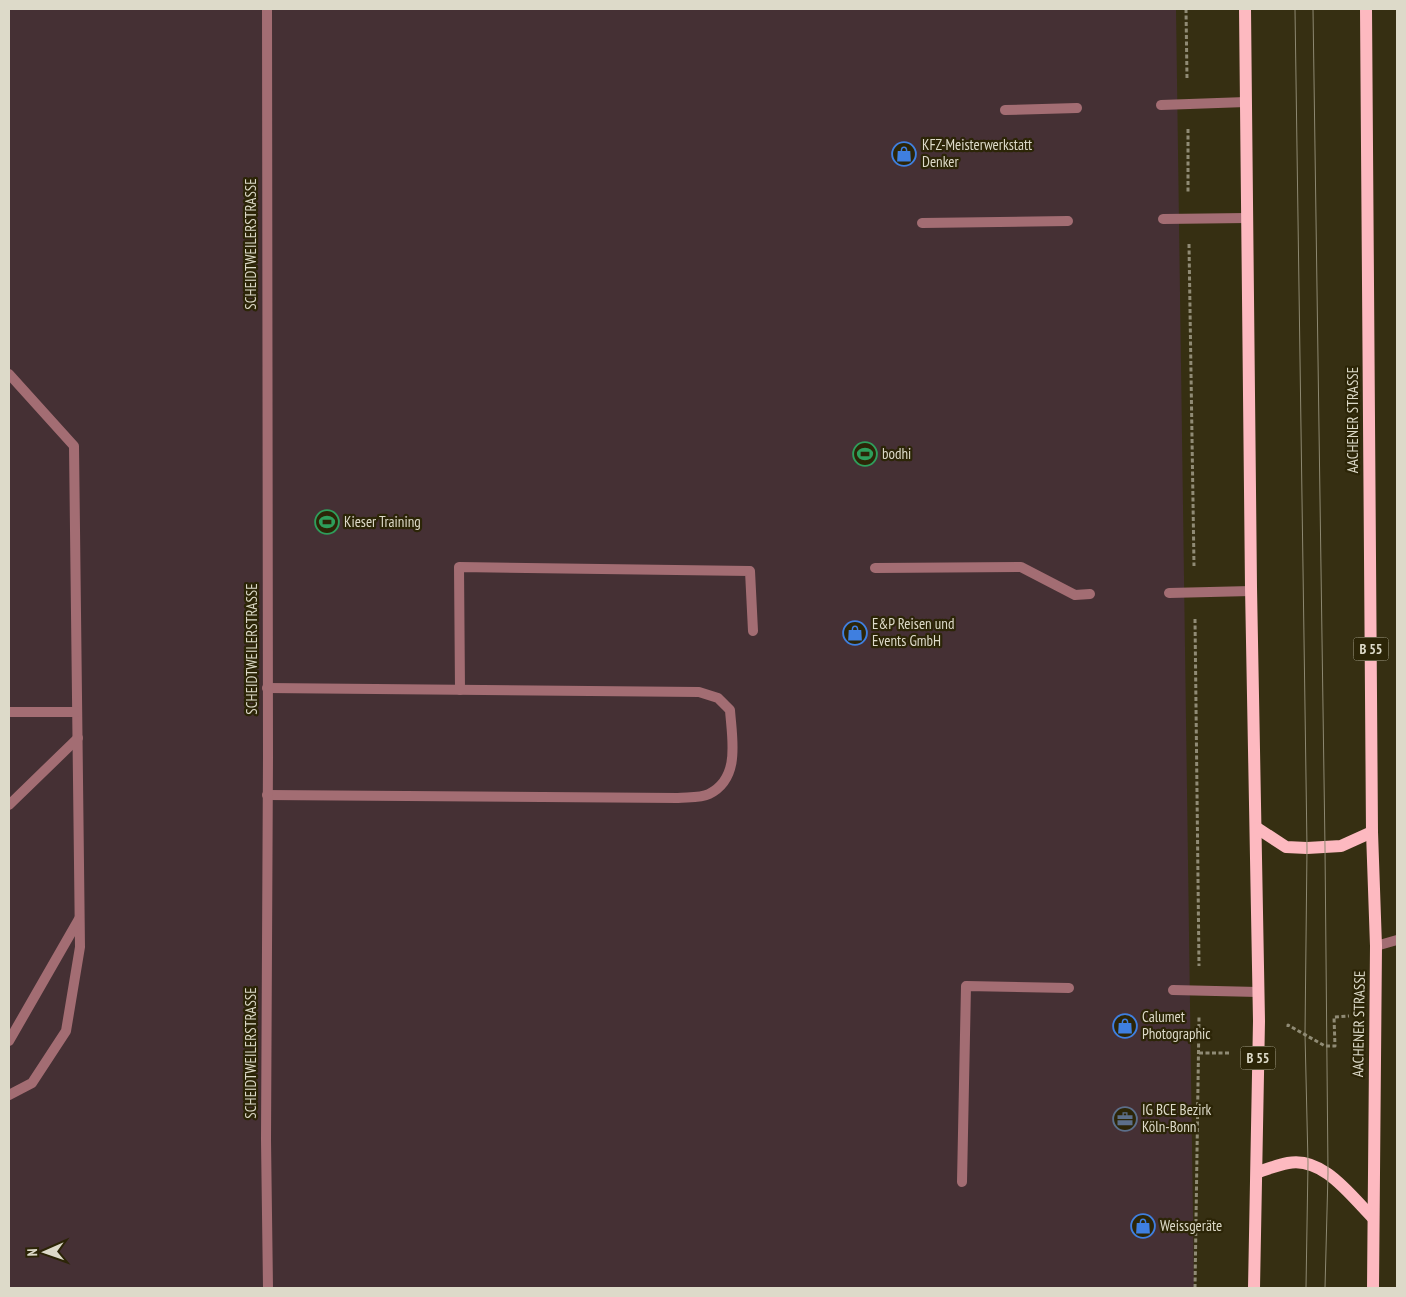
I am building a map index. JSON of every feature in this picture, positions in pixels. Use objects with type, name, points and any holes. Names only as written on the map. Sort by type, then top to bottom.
[{"type":"main road","name":"B 55","points":[[1245,9],[1251,591],[1257,828],[1258,1172],[1254,1288]]},
{"type":"main road","name":"AACHENER STRASSE","points":[[1366,9],[1372,832],[1376,946],[1373,1288]]},
{"type":"main road","points":[[1257,828],[1286,848],[1341,846],[1372,832]]},
{"type":"main road","points":[[1258,1172],[1289,1162],[1308,1164],[1328,1174],[1373,1218]]},
{"type":"street","name":"SCHEIDTWEILERSTRASSE","points":[[266,9],[266,1140],[268,1288]]},
{"type":"street","points":[[1161,105],[1246,102]]},
{"type":"street","points":[[1005,110],[1077,108]]},
{"type":"street","points":[[1163,219],[1248,218]]},
{"type":"street","points":[[922,223],[1068,221]]},
{"type":"street","points":[[9,374],[74,446],[80,947],[66,1031],[32,1083],[9,1095]]},
{"type":"street","points":[[460,690],[459,567],[750,571],[752,631]]},
{"type":"street","points":[[876,568],[1021,567],[1075,595],[1090,594]]},
{"type":"street","points":[[1169,593],[1251,591]]},
{"type":"street","points":[[267,688],[698,692],[718,698],[730,710],[733,761],[723,784],[708,796],[678,798],[267,796]]},
{"type":"street","points":[[9,712],[77,712]]},
{"type":"street","points":[[9,805],[78,738]]},
{"type":"street","points":[[9,1041],[79,919]]},
{"type":"street","points":[[1376,946],[1397,940]]},
{"type":"street","points":[[962,1182],[966,986],[1069,988]]},
{"type":"street","points":[[1173,990],[1258,992]]},
{"type":"path","points":[[1186,9],[1199,990],[1195,1288]]},
{"type":"path","points":[[1288,1034],[1288,1025],[1325,1046],[1335,1046],[1334,1017],[1375,1016]]},
{"type":"path","points":[[1199,1053],[1258,1052]]},
{"type":"shaded area","points":[[9,9],[1176,9],[1194,1288],[9,1288]]},
{"type":"tram line","points":[[1295,9],[1307,848],[1305,1034],[1308,1163],[1306,1288]]},
{"type":"tram line","points":[[1313,9],[1325,848],[1328,1173],[1325,1288]]},
{"type":"place","name":"KFZ-Meisterwerkstatt Denker","points":[[904,154]]},
{"type":"place","name":"bodhi","points":[[865,454]]},
{"type":"place","name":"Kieser Training","points":[[327,522]]},
{"type":"place","name":"E&P Reisen und Events GmbH","points":[[855,633]]},
{"type":"place","name":"Calumet Photographic","points":[[1125,1026]]},
{"type":"place","name":"IG BCE Bezirk Köln-Bonn","points":[[1125,1119]]},
{"type":"place","name":"Weissgeräte","points":[[1143,1226]]}]
